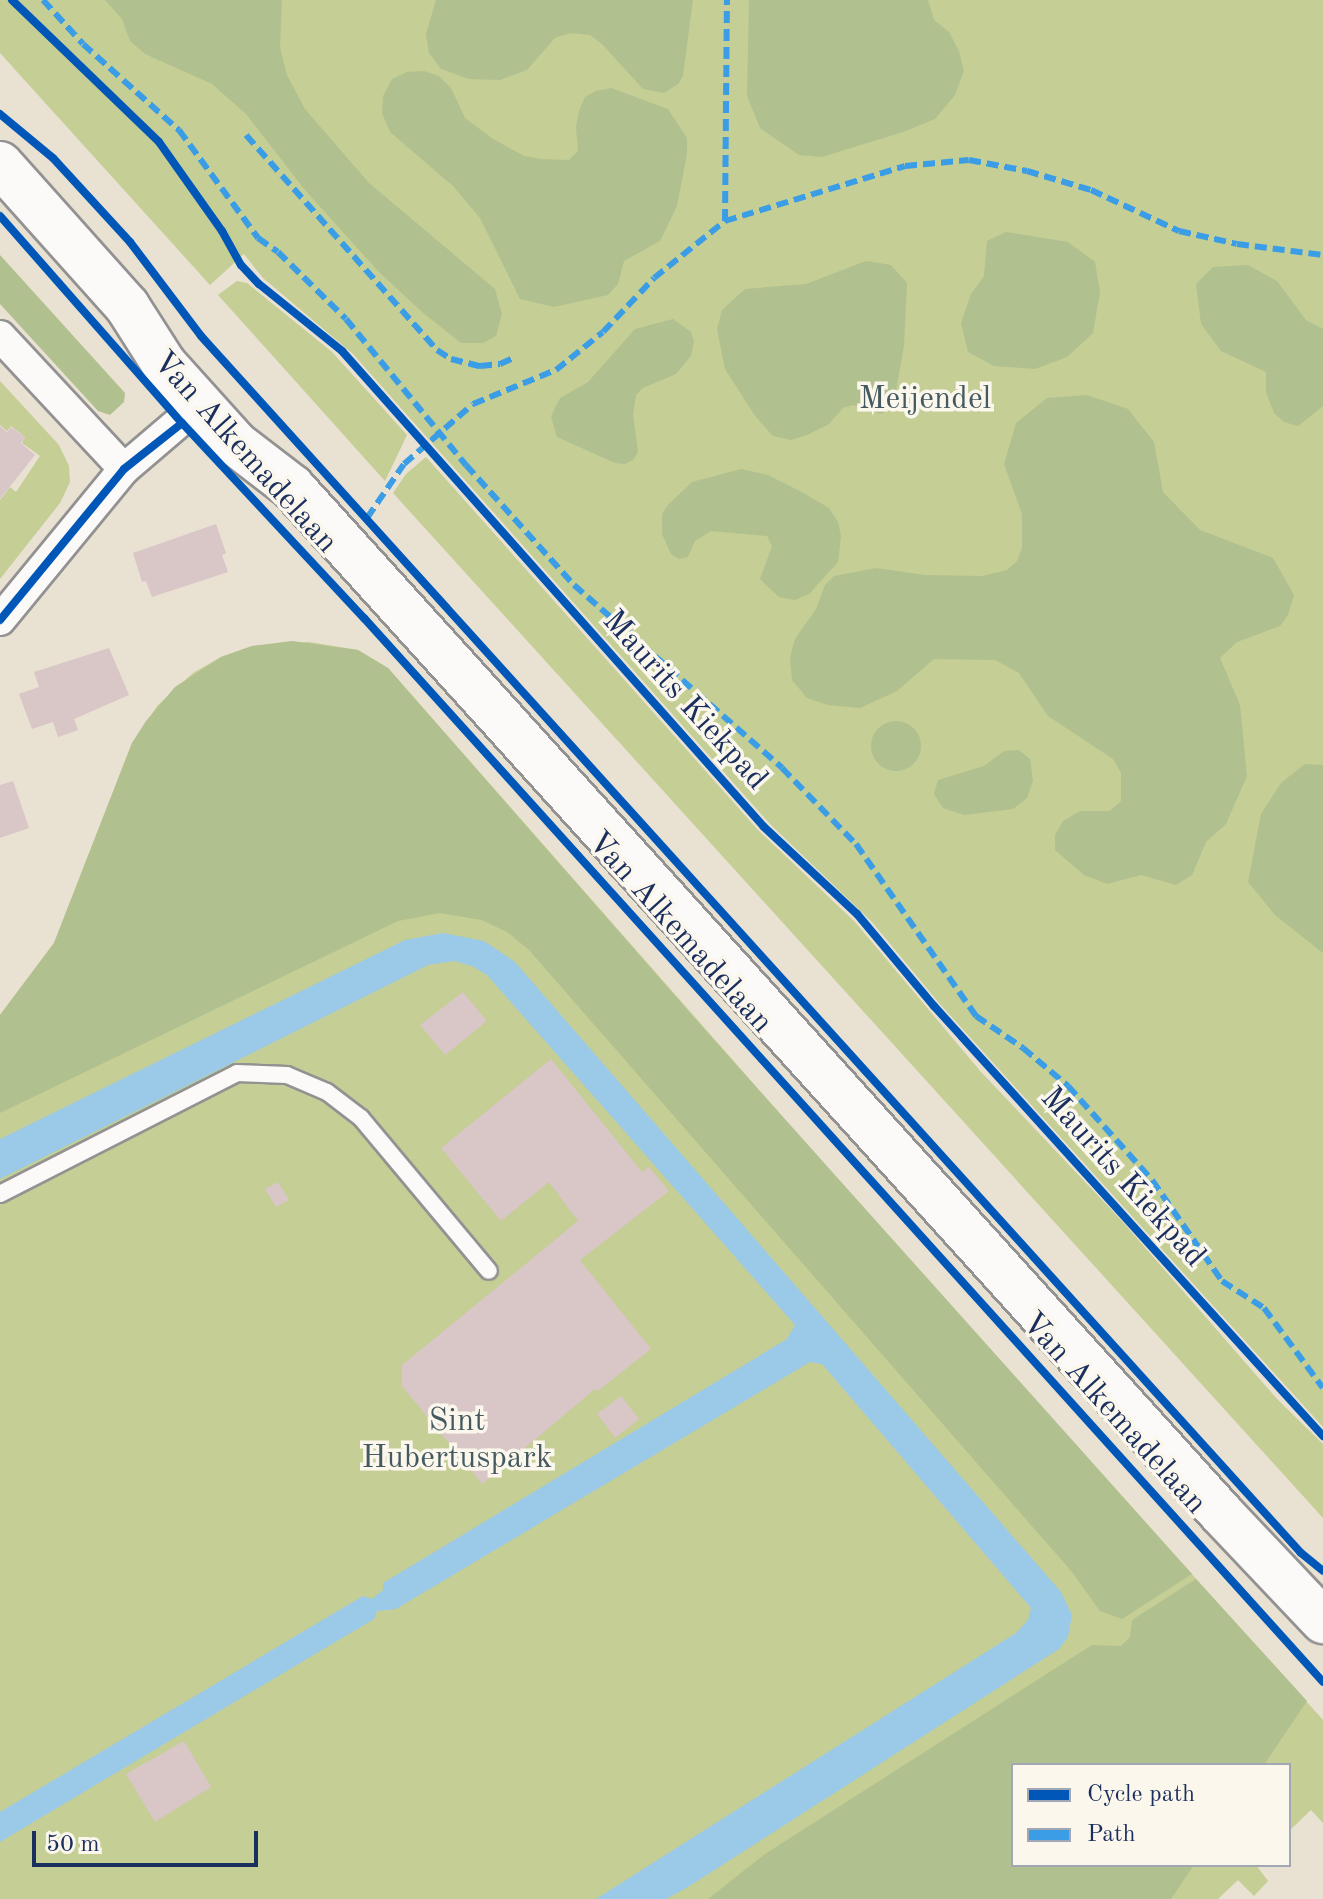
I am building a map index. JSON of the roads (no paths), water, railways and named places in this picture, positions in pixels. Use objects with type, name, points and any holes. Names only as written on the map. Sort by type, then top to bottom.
[{"type":"main road","name":"Van Alkemadelaan","points":[[0,164],[127,306],[164,364],[236,444],[292,487],[1210,1502],[1323,1621]]},
{"type":"main road","name":"Van Alkemadelaan","points":[[127,306],[186,346],[215,377],[258,425],[292,487]]},
{"type":"street","points":[[0,336],[124,469]]},
{"type":"street","points":[[0,620],[124,469],[200,404]]},
{"type":"lane","points":[[0,1194],[237,1073],[287,1075],[327,1092],[361,1118],[489,1271]]},
{"type":"water","points":[[443,933],[484,941],[515,962],[1061,1592],[1072,1615],[1068,1637],[1059,1649],[688,1887],[666,1899],[596,1899],[1016,1633],[1028,1620],[1031,1608],[822,1364],[810,1362],[396,1609],[377,1611],[374,1619],[0,1842],[0,1812],[363,1596],[372,1599],[383,1590],[383,1583],[787,1339],[795,1325],[487,975],[472,966],[454,961],[428,965],[0,1179],[0,1139],[405,940]]},
{"type":"park label","name":"Meijendel","points":[[925,400]]},
{"type":"park label","name":"Sint Hubertuspark","points":[[457,1442]]}]
